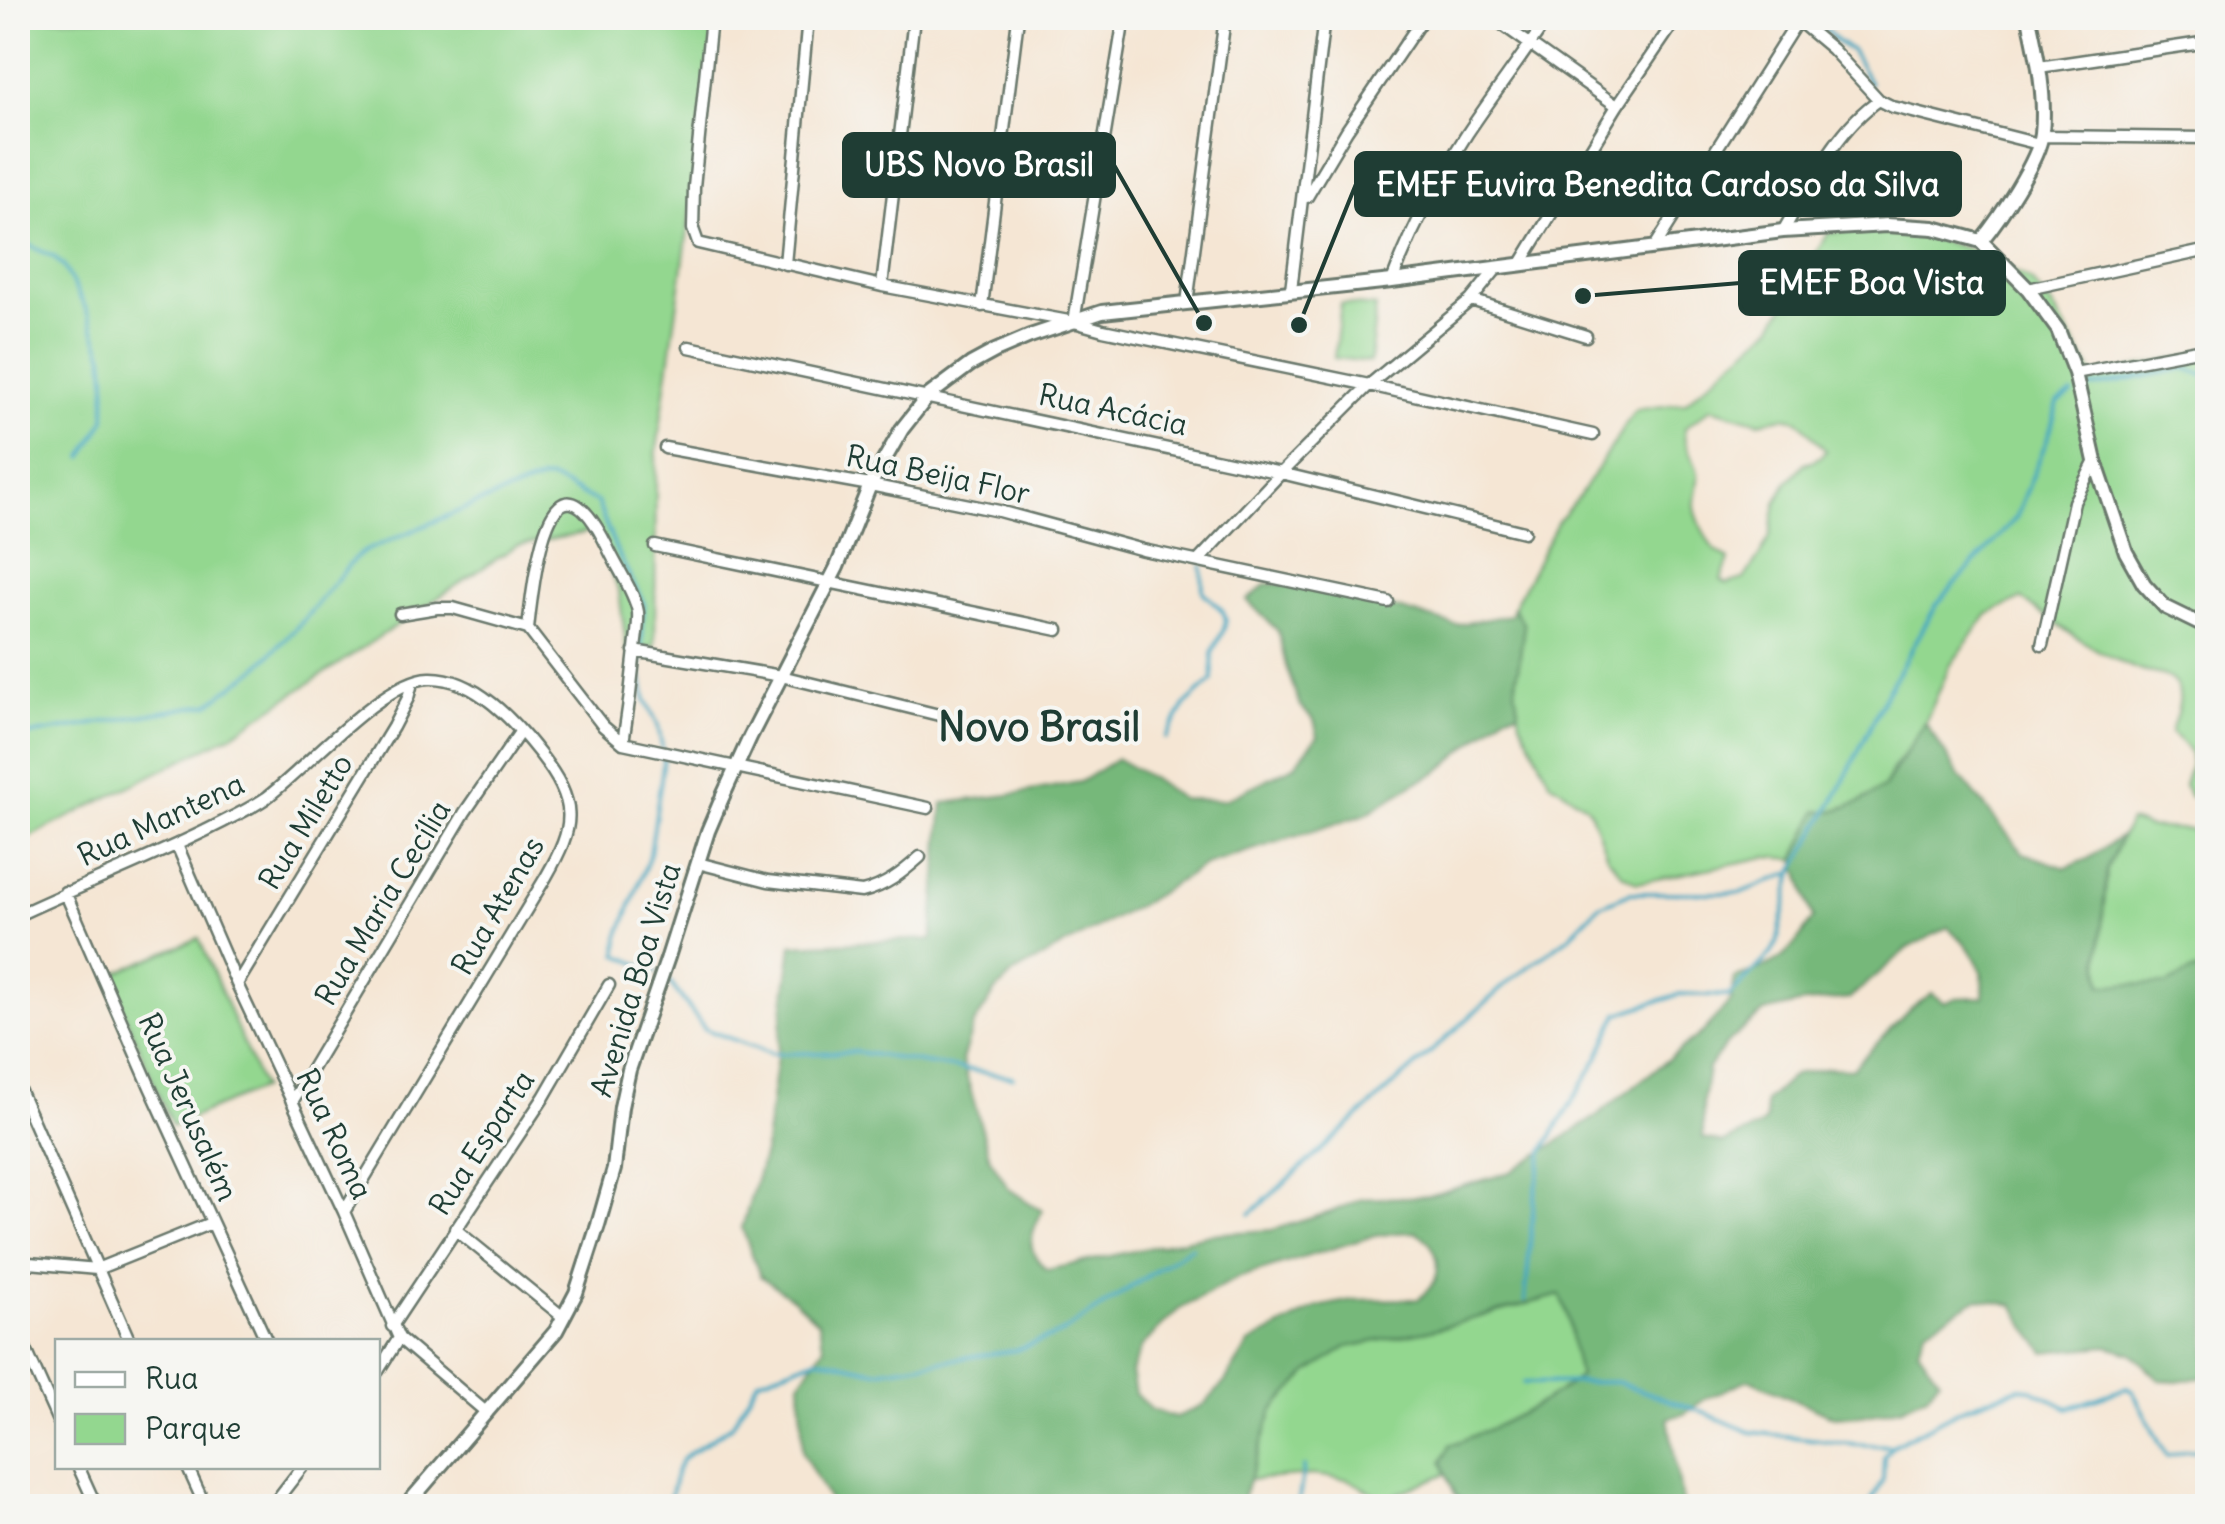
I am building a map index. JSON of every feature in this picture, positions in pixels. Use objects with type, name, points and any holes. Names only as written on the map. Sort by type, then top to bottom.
[{"type":"street","points":[[711,18],[692,216],[695,237],[704,245],[1593,435]]},
{"type":"street","points":[[785,264],[808,18]]},
{"type":"street","points":[[882,286],[914,18]]},
{"type":"street","points":[[982,306],[1018,18]]},
{"type":"street","points":[[1074,322],[1124,18]]},
{"type":"street","points":[[1188,303],[1226,18]]},
{"type":"street","points":[[1291,290],[1324,18]]},
{"type":"street","points":[[1303,203],[1423,18]]},
{"type":"street","points":[[1493,18],[1617,106]]},
{"type":"street","points":[[1392,280],[1432,194],[1466,136],[1548,18]]},
{"type":"street","points":[[1520,265],[1676,18]]},
{"type":"street","points":[[2029,18],[2039,67],[2040,140],[2008,204],[1981,241],[2028,289],[2058,330],[2075,373],[2095,461],[2119,535],[2144,584],[2175,614],[2208,628]]},
{"type":"street","points":[[1654,248],[1796,19],[1832,49],[1879,100],[1904,112],[2040,140],[2208,138]]},
{"type":"street","points":[[2039,67],[2208,42]]},
{"type":"street","points":[[1784,231],[1826,158],[1863,112],[1879,100]]},
{"type":"street","name":"Avenida Boa Vista","points":[[406,1506],[556,1331],[581,1281],[614,1169],[629,1070],[708,831],[828,584],[870,485],[914,411],[928,396],[994,351],[1102,312],[1784,231],[1918,226],[1981,241]]},
{"type":"street","points":[[2028,289],[2208,250]]},
{"type":"street","points":[[1198,562],[1369,385],[1471,300],[1496,268]]},
{"type":"street","points":[[1471,300],[1586,336]]},
{"type":"street","name":"Rua Acácia","points":[[689,347],[1281,473],[1524,532]]},
{"type":"street","points":[[2075,373],[2208,348]]},
{"type":"street","name":"Rua Beija Flor","points":[[665,448],[998,511],[1143,550],[1388,602]]},
{"type":"street","points":[[2042,646],[2074,502],[2095,461]]},
{"type":"street","points":[[528,629],[542,538],[556,510],[573,503],[594,521],[635,602],[638,617],[623,743]]},
{"type":"street","points":[[655,546],[1058,630]]},
{"type":"street","points":[[400,614],[453,608],[528,629],[603,726],[623,743],[928,808]]},
{"type":"street","points":[[634,652],[781,676],[939,714]]},
{"type":"street","name":"Rua Atenas","points":[[344,1212],[546,878],[566,839],[570,816],[563,790],[547,763],[490,702],[464,687],[436,678],[412,683]]},
{"type":"street","name":"Rua Mantena","points":[[18,914],[177,845],[265,799],[322,746],[368,710],[412,683]]},
{"type":"street","name":"Rua Miletto","points":[[238,984],[393,727],[412,683]]},
{"type":"street","name":"Rua Maria Cecília","points":[[292,1102],[465,812],[520,732]]},
{"type":"street","name":"Rua Roma","points":[[177,845],[392,1326],[399,1338],[488,1412]]},
{"type":"street","points":[[698,863],[768,880],[862,892],[890,881],[920,857]]},
{"type":"street","name":"Rua Jerusalém","points":[[65,892],[266,1339]]},
{"type":"street","name":"Rua Esparta","points":[[392,1326],[544,1097],[609,986]]},
{"type":"street","points":[[18,1088],[129,1339]]},
{"type":"street","points":[[18,1262],[97,1269],[211,1223]]},
{"type":"street","points":[[455,1229],[563,1317]]},
{"type":"street","points":[[18,1332],[55,1415]]},
{"type":"street","points":[[380,1368],[399,1338]]},
{"type":"street","points":[[79,1469],[96,1506]]},
{"type":"street","points":[[188,1469],[206,1506]]},
{"type":"street","points":[[272,1506],[301,1469]]},
{"type":"green space","points":[[18,18],[718,18],[656,456],[655,646],[627,652],[619,592],[595,531],[516,546],[233,734],[18,843]]},
{"type":"green space","points":[[1874,228],[1919,234],[1978,252],[2031,281],[2053,307],[2094,376],[2207,352],[2207,797],[2190,797],[2184,785],[2190,756],[2171,733],[2179,698],[2174,682],[2106,655],[2021,599],[1988,614],[1950,666],[1923,728],[1884,787],[1860,802],[1817,812],[1795,859],[1766,857],[1637,883],[1622,874],[1607,856],[1585,805],[1550,782],[1520,721],[1515,691],[1524,625],[1513,608],[1558,521],[1580,495],[1635,410],[1685,403],[1772,327],[1828,233]],"holes":[[[1711,408],[1759,422],[1783,417],[1798,420],[1826,451],[1804,464],[1788,481],[1776,503],[1770,536],[1760,555],[1744,579],[1727,584],[1721,580],[1729,560],[1709,543],[1696,511],[1698,474],[1685,441],[1685,428]]]},
{"type":"green space","points":[[1341,304],[1376,307],[1370,362],[1334,358]]},
{"type":"green space","points":[[1267,584],[1308,584],[1455,625],[1510,615],[1513,608],[1524,625],[1515,691],[1519,712],[1505,714],[1437,773],[1366,814],[1205,865],[1014,973],[995,992],[973,1026],[962,1060],[990,1158],[1009,1189],[1042,1211],[1031,1242],[1047,1270],[1211,1234],[1272,1230],[1362,1199],[1428,1196],[1511,1172],[1591,1120],[1703,1032],[1731,1001],[1735,978],[1773,964],[1789,951],[1813,918],[1795,859],[1817,811],[1833,811],[1860,802],[1884,787],[1925,723],[1959,775],[2023,853],[2066,868],[2088,859],[2121,836],[2107,868],[2099,959],[2102,985],[2167,984],[2207,968],[2207,1377],[2160,1380],[2132,1353],[2107,1346],[2045,1352],[2014,1305],[1977,1299],[1926,1329],[1918,1349],[1939,1379],[1927,1395],[1902,1407],[1834,1417],[1749,1379],[1705,1399],[1684,1414],[1668,1418],[1683,1506],[1466,1506],[1455,1494],[1442,1462],[1450,1445],[1518,1416],[1580,1376],[1560,1295],[1431,1330],[1347,1347],[1308,1373],[1273,1410],[1240,1506],[832,1506],[803,1453],[800,1382],[824,1347],[818,1322],[760,1276],[742,1228],[764,1153],[792,945],[932,939],[943,803],[1080,782],[1117,759],[1181,799],[1224,800],[1294,766],[1318,736],[1314,720],[1300,706],[1278,631],[1247,600]],"holes":[[[1948,927],[1979,967],[1983,997],[1956,998],[1945,1003],[1932,993],[1908,1011],[1852,1069],[1829,1068],[1795,1074],[1765,1102],[1766,1120],[1759,1127],[1723,1143],[1703,1138],[1708,1068],[1730,1040],[1764,1012],[1850,998],[1907,949]],[[1416,1232],[1432,1246],[1438,1266],[1434,1283],[1419,1299],[1352,1300],[1318,1307],[1249,1344],[1225,1382],[1205,1404],[1175,1418],[1150,1409],[1135,1394],[1131,1372],[1142,1346],[1178,1310],[1237,1278],[1370,1237]]]},
{"type":"green space","points":[[2129,821],[2148,827],[2192,830],[2195,844],[2207,847],[2207,968],[2167,984],[2102,986],[2099,959],[2107,868]]},
{"type":"green space","points":[[199,938],[262,1088],[172,1126],[109,976]]},
{"type":"green space","points":[[1561,1295],[1580,1376],[1518,1416],[1450,1445],[1442,1462],[1447,1473],[1385,1499],[1347,1479],[1312,1475],[1248,1480],[1273,1410],[1308,1373],[1347,1347],[1431,1330]]},
{"type":"waterway","points":[[1817,18],[1836,41],[1852,51],[1870,83]]},
{"type":"waterway","points":[[18,240],[54,257],[64,267],[104,356],[105,419],[83,457]]},
{"type":"waterway","points":[[2088,388],[2185,368],[2208,376]]},
{"type":"waterway","points":[[1525,1300],[1534,1200],[1543,1151],[1598,1058],[1618,1014],[1680,994],[1729,996],[1771,954],[1793,872],[1839,791],[1886,694],[1937,604],[2016,518],[2058,403],[2072,394]]},
{"type":"waterway","points":[[18,737],[209,704],[256,669],[365,551],[478,503],[551,479],[597,502],[644,604],[640,670],[664,758],[650,854],[619,937],[618,955],[657,972]]},
{"type":"waterway","points":[[1166,738],[1186,704],[1213,680],[1212,653],[1226,620],[1223,611],[1203,592],[1202,566]]},
{"type":"waterway","points":[[1250,1214],[1512,979],[1569,937],[1599,906],[1630,893],[1741,893],[1793,872]]},
{"type":"waterway","points":[[665,976],[705,1029],[772,1054],[857,1052],[1013,1077]]},
{"type":"waterway","points":[[668,1506],[683,1458],[732,1425],[758,1380],[818,1358],[876,1371],[1016,1350],[1062,1333],[1191,1247]]},
{"type":"waterway","points":[[1524,1383],[1617,1382],[1750,1432],[1893,1446]]},
{"type":"waterway","points":[[1869,1506],[1883,1479],[1884,1456],[1892,1446],[1965,1407],[2019,1388],[2030,1389],[2068,1408],[2127,1388],[2133,1392],[2167,1456],[2208,1450]]},
{"type":"waterway","points":[[1298,1506],[1304,1467]]},
{"type":"place","name":"EMEF Boa Vista","points":[[1583,296]]},
{"type":"place","name":"UBS Novo Brasil","points":[[1204,323]]},
{"type":"place","name":"EMEF Euvira Benedita Cardoso da Silva","points":[[1299,325]]},
{"type":"district","name":"Novo Brasil","points":[[1039,727]]}]
